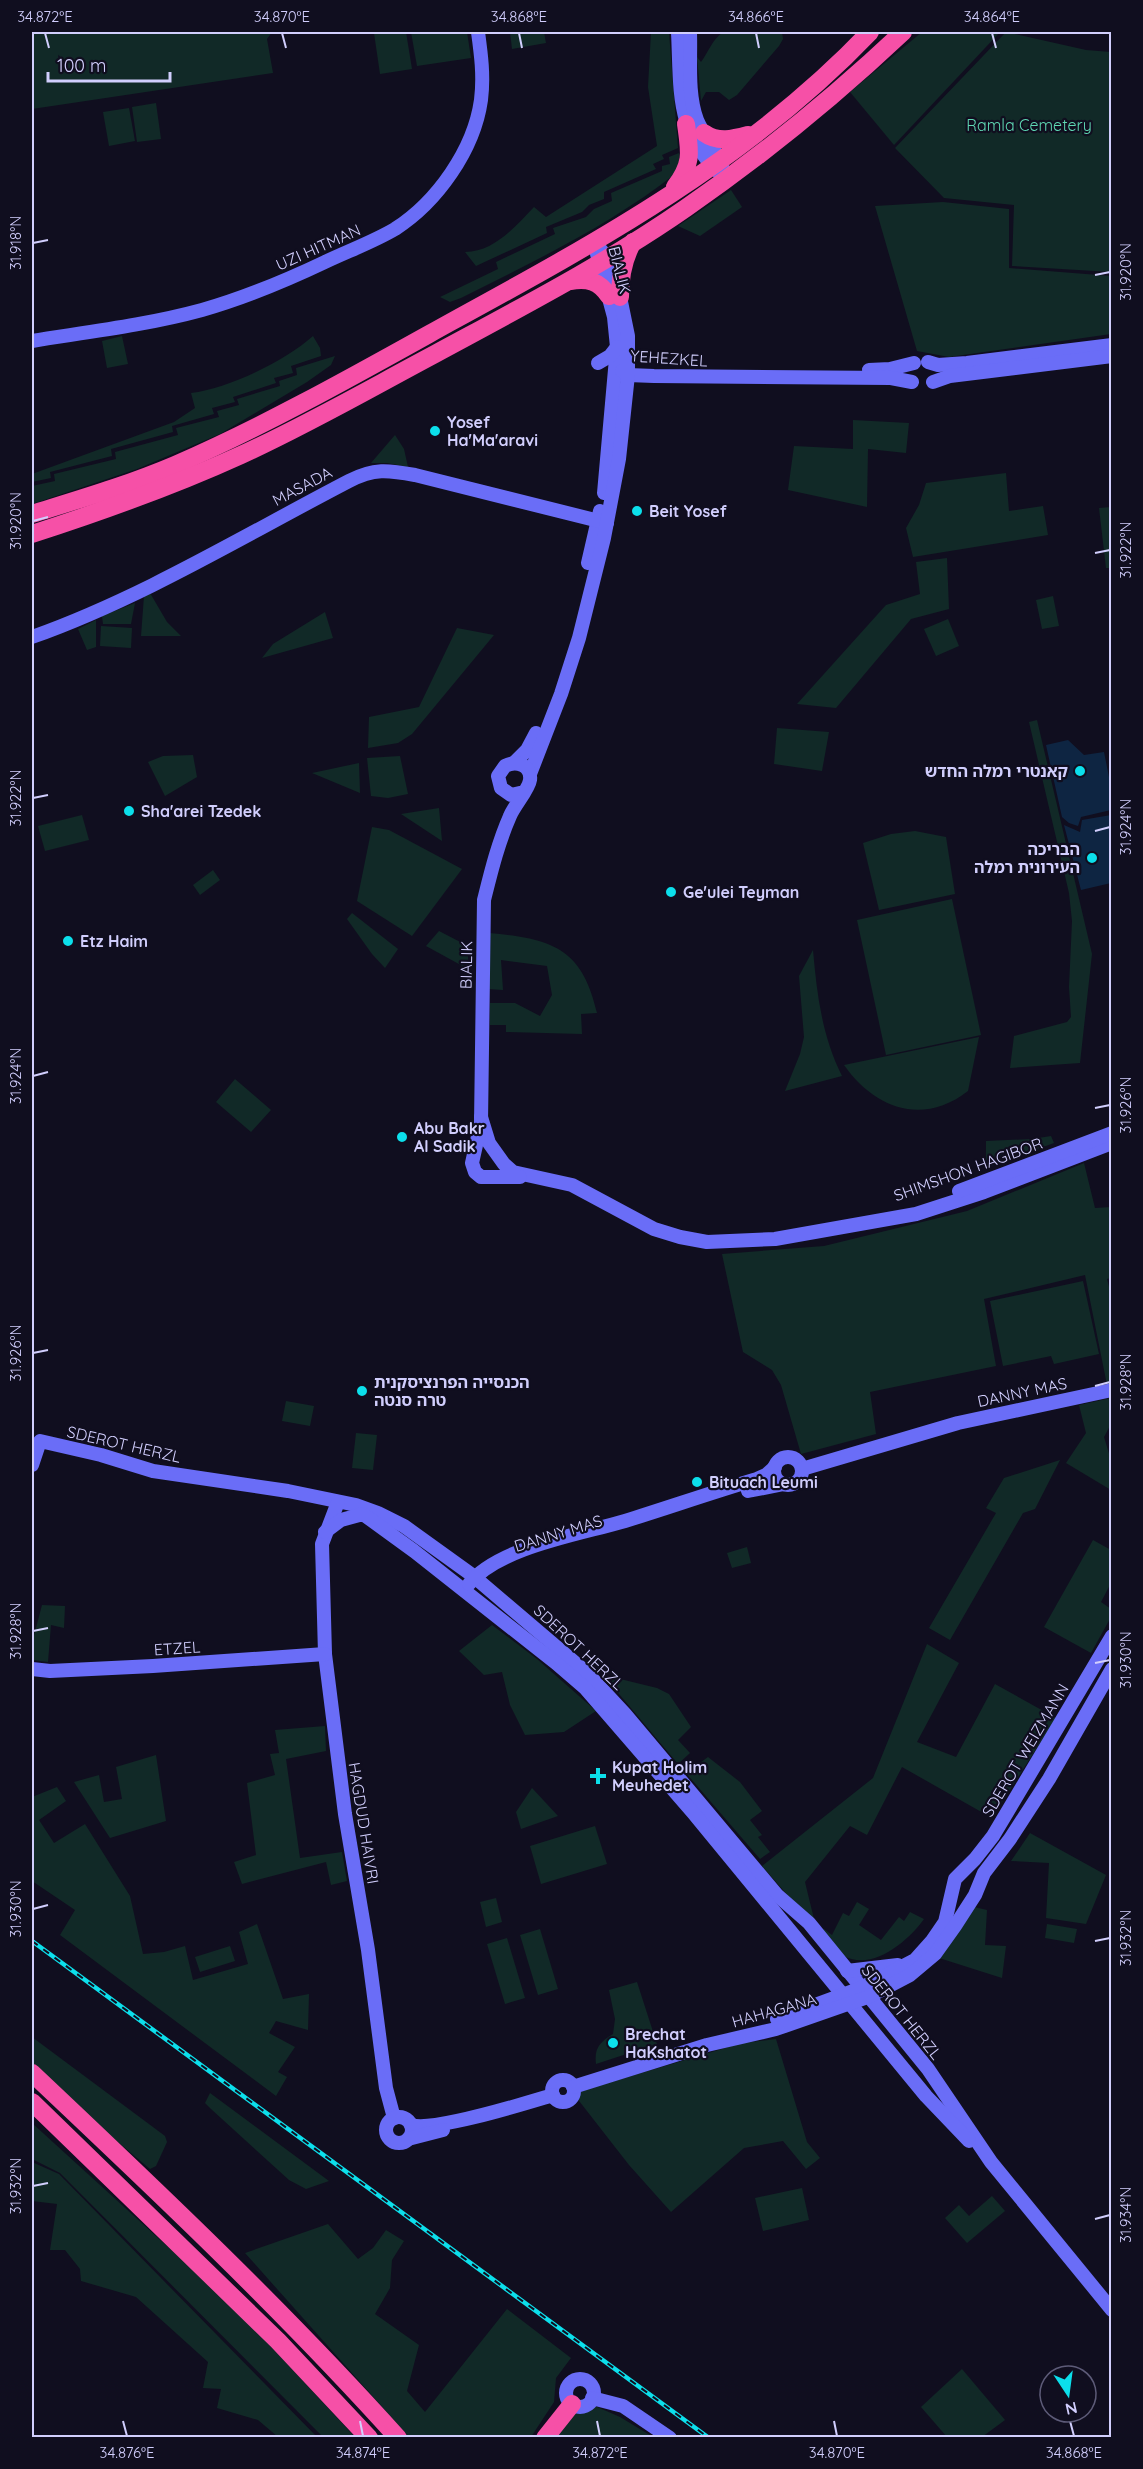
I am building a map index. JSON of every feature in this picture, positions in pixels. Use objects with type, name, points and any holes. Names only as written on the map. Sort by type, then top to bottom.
[{"type":"highway","points":[[32,514],[118,487],[173,466],[248,432],[595,243],[666,199],[759,131],[830,71],[870,32]]},
{"type":"highway","points":[[32,534],[159,491],[243,454],[376,385],[604,260],[726,179],[834,94],[903,32]]},
{"type":"highway","points":[[666,199],[688,167],[690,157],[686,124]]},
{"type":"highway","points":[[704,133],[710,137],[726,140],[759,131]]},
{"type":"highway","points":[[565,282],[587,279],[598,283],[614,297],[626,255],[633,242]]},
{"type":"highway","points":[[32,2073],[224,2256],[343,2377],[398,2438]]},
{"type":"highway","points":[[32,2102],[278,2341],[369,2438]]},
{"type":"highway","points":[[545,2438],[572,2404]]},
{"type":"street","name":"UZI HITMAN","points":[[32,341],[175,316],[219,305],[287,280],[395,228],[424,206],[439,189],[468,142],[481,100],[482,64],[478,32]]},
{"type":"street","points":[[678,32],[681,99],[686,124],[696,146],[716,163]]},
{"type":"street","points":[[690,32],[693,104],[697,121],[726,179]]},
{"type":"street","name":"BIALIK","points":[[514,763],[527,750],[535,736],[562,667],[619,459],[628,336],[604,260],[595,243]]},
{"type":"street","name":"BIALIK","points":[[614,297],[617,347],[624,368]]},
{"type":"street","name":"YEHEZKEL","points":[[624,368],[890,369],[921,363],[938,365],[967,363],[1112,345]]},
{"type":"street","points":[[598,363],[606,359],[617,347]]},
{"type":"street","points":[[933,382],[935,371],[921,363],[909,370],[912,382],[921,387],[950,376],[1112,356]]},
{"type":"street","name":"YEHEZKEL","points":[[624,368],[782,379],[891,378],[912,382]]},
{"type":"street","name":"MASADA","points":[[32,637],[82,618],[190,566],[372,471],[415,475],[603,521]]},
{"type":"street","name":"BIALIK","points":[[530,774],[569,669],[603,521]]},
{"type":"street","points":[[514,763],[522,765],[530,774],[530,782],[524,792],[511,795],[504,791],[498,782],[499,773],[505,766],[514,763]]},
{"type":"street","name":"BIALIK","points":[[504,791],[509,817]]},
{"type":"street","name":"BIALIK","points":[[475,1154],[481,1117],[484,900],[491,870],[509,817],[524,792]]},
{"type":"street","name":"BIALIK","points":[[481,1117],[486,1136],[497,1154]]},
{"type":"street","name":"SHIMSHON HAGIBOR","points":[[834,1230],[915,1207],[1112,1133]]},
{"type":"street","name":"SHIMSHON HAGIBOR","points":[[497,1154],[507,1168],[513,1172],[572,1185],[654,1229],[692,1240],[724,1243],[834,1230],[933,1209],[1112,1143]]},
{"type":"street","points":[[486,1148],[497,1154],[499,1170],[489,1178],[481,1177],[475,1172],[472,1163],[475,1154],[486,1148]]},
{"type":"street","name":"SHIMSHON HAGIBOR","points":[[489,1178],[537,1177]]},
{"type":"street","name":"DANNY MAS","points":[[802,1469],[958,1423],[1112,1390]]},
{"type":"street","name":"SDEROT HERZL","points":[[32,1465],[40,1441],[164,1473],[288,1491],[367,1508],[394,1520],[475,1577],[586,1671],[603,1689],[777,1895],[809,1923],[934,2077],[991,2162]]},
{"type":"street","points":[[790,1457],[798,1461],[802,1469],[797,1482],[783,1484],[776,1478],[775,1467],[780,1460],[790,1457]]},
{"type":"street","name":"DANNY MAS","points":[[467,1592],[475,1577],[492,1565],[522,1550],[640,1516],[766,1475],[775,1467]]},
{"type":"street","name":"DANNY MAS","points":[[475,1577],[525,1559],[760,1487],[783,1484]]},
{"type":"street","points":[[320,1654],[323,1633],[322,1544],[338,1502]]},
{"type":"street","name":"SDEROT HERZL","points":[[325,1532],[344,1519],[363,1514],[467,1592],[556,1663],[593,1697],[695,1815],[926,2096],[991,2162],[1112,2310]]},
{"type":"street","name":"SDEROT WEIZMANN","points":[[960,1875],[993,1836],[1112,1636]]},
{"type":"street","name":"ETZEL","points":[[32,1669],[50,1671],[142,1667],[320,1654]]},
{"type":"street","name":"HAGDUD HAIVRI","points":[[320,1654],[370,1969],[386,2088],[394,2118]]},
{"type":"street","name":"SDEROT WEIZMANN","points":[[846,2000],[910,1975],[935,1954],[975,1892],[984,1873],[1010,1839],[1049,1779],[1112,1669]]},
{"type":"street","points":[[960,1875],[972,1876],[975,1892],[961,1899],[953,1892],[953,1881],[960,1875]]},
{"type":"street","name":"SDEROT WEIZMANN","points":[[864,1993],[915,1960],[932,1941],[945,1922],[953,1892]]},
{"type":"street","points":[[848,1971],[892,1967],[915,1960]]},
{"type":"street","name":"HAHAGANA","points":[[490,2113],[553,2095],[558,2100],[568,2101],[573,2096],[573,2087],[707,2045],[761,2033],[846,2000]]},
{"type":"street","points":[[490,2113],[445,2130],[396,2142],[390,2138],[387,2127],[394,2118],[402,2117],[411,2124],[428,2126],[490,2113]]},
{"type":"street","points":[[408,2139],[412,2132],[411,2124]]},
{"type":"street","points":[[576,2380],[585,2380],[591,2385],[592,2398],[584,2406],[572,2404],[566,2392],[569,2384],[576,2380]]},
{"type":"street","points":[[592,2398],[623,2406],[670,2438]]},
{"type":"green space","points":[[32,32],[272,32],[267,39],[273,73],[32,109]]},
{"type":"green space","points":[[406,32],[412,69],[380,74],[374,33]]},
{"type":"green space","points":[[411,32],[467,32],[471,58],[417,66]]},
{"type":"green space","points":[[510,32],[544,32],[546,43],[512,49]]},
{"type":"green space","points":[[651,32],[669,32],[678,148],[662,155],[664,159],[653,164],[656,169],[604,192],[604,199],[589,205],[582,212],[546,227],[547,233],[476,266],[465,252],[476,251],[495,243],[534,207],[546,217],[657,146],[648,87]]},
{"type":"green space","points":[[723,32],[782,32],[783,39],[737,95],[729,100],[719,92],[706,92],[701,101],[697,57],[701,62],[713,42]]},
{"type":"green space","points":[[922,32],[1000,32],[894,145],[850,92]]},
{"type":"green space","name":"Ramla Cemetery","points":[[1006,32],[1086,50],[1111,52],[1111,272],[1012,266],[1014,205],[944,198],[895,148]]},
{"type":"green space","points":[[156,103],[161,139],[137,142],[132,107]]},
{"type":"green space","points":[[129,108],[135,141],[109,146],[103,112]]},
{"type":"green space","points":[[679,153],[680,166],[675,174],[625,210],[544,256],[461,298],[450,302],[440,297],[498,269],[496,262],[555,234],[553,228],[586,217],[594,209],[612,201],[611,193],[662,171],[662,166],[670,164],[669,157]]},
{"type":"green space","points":[[731,190],[742,207],[700,236],[678,226]]},
{"type":"green space","points":[[943,202],[1009,209],[1009,268],[1111,276],[1111,334],[949,357],[917,351],[875,206]]},
{"type":"green space","points":[[122,336],[128,364],[107,368],[102,341]]},
{"type":"green space","points":[[313,336],[320,348],[321,356],[291,366],[293,373],[274,378],[276,383],[233,397],[235,402],[212,408],[214,414],[172,426],[173,432],[111,449],[112,456],[50,472],[51,478],[32,482],[32,474],[174,422],[195,408],[191,393],[238,380],[272,364]]},
{"type":"green space","points":[[335,356],[331,365],[307,382],[220,434],[137,469],[32,504],[32,486],[55,481],[54,474],[116,459],[115,452],[178,435],[176,428],[219,417],[217,411],[239,405],[237,399],[280,386],[279,381],[297,375],[296,368]]},
{"type":"green space","points":[[853,420],[909,423],[906,453],[868,449],[867,507],[788,490],[794,446],[853,449]]},
{"type":"green space","points":[[395,435],[404,449],[408,467],[371,463]]},
{"type":"green space","points":[[1006,473],[1009,511],[1043,506],[1048,535],[913,557],[906,528],[919,505],[926,483]]},
{"type":"green space","points":[[1111,507],[1111,568],[1106,568],[1099,508]]},
{"type":"green space","points":[[947,558],[949,609],[911,619],[836,708],[797,704],[886,605],[920,594],[916,562]]},
{"type":"green space","points":[[150,593],[167,622],[181,636],[141,636],[144,596]]},
{"type":"green space","points":[[1053,596],[1059,626],[1042,629],[1036,600]]},
{"type":"green space","points":[[135,603],[131,624],[103,624],[102,616]]},
{"type":"green space","points":[[325,612],[333,638],[262,658],[273,644]]},
{"type":"green space","points":[[948,619],[959,646],[936,656],[924,629]]},
{"type":"green space","points":[[96,620],[96,647],[87,650],[78,629]]},
{"type":"green space","points":[[101,626],[132,628],[131,648],[100,646]]},
{"type":"green space","points":[[457,628],[494,635],[412,734],[398,743],[368,748],[369,717],[419,707]]},
{"type":"green space","points":[[1037,720],[1092,954],[1080,1063],[1010,1068],[1014,1036],[1067,1022],[1071,1017],[1069,987],[1072,921],[1069,893],[1029,722]]},
{"type":"green space","points":[[777,728],[829,732],[822,771],[774,764]]},
{"type":"green space","points":[[193,755],[197,777],[165,796],[148,762],[163,756]]},
{"type":"green space","points":[[400,756],[408,794],[388,798],[371,796],[367,758]]},
{"type":"green space","points":[[359,763],[360,793],[312,773]]},
{"type":"green space","points":[[439,808],[442,841],[401,814]]},
{"type":"green space","points":[[82,815],[89,840],[45,851],[38,826]]},
{"type":"green space","points":[[372,827],[389,830],[462,869],[412,936],[357,901]]},
{"type":"green space","points":[[915,831],[946,837],[955,894],[879,910],[863,843],[891,834]]},
{"type":"green space","points":[[213,870],[220,880],[200,895],[193,885]]},
{"type":"green space","points":[[952,899],[981,1035],[886,1055],[857,920]]},
{"type":"green space","points":[[352,913],[398,949],[385,968],[347,919]]},
{"type":"green space","points":[[439,931],[468,946],[468,969],[426,946]]},
{"type":"green space","points":[[489,933],[511,935],[546,944],[561,950],[573,960],[591,991],[597,1013],[581,1014],[582,1034],[506,1032],[506,1025],[490,1025],[490,1003],[515,1003],[540,1016],[552,995],[547,966],[501,960],[503,990],[488,989]]},
{"type":"green space","points":[[813,950],[816,983],[825,1030],[842,1076],[785,1091],[800,1054],[804,1037],[799,976]]},
{"type":"green space","points":[[979,1037],[968,1091],[951,1102],[934,1108],[917,1110],[901,1108],[885,1102],[870,1093],[844,1065]]},
{"type":"green space","points":[[235,1079],[271,1110],[251,1132],[216,1102]]},
{"type":"green space","points":[[1051,1136],[1054,1143],[986,1168],[986,1141]]},
{"type":"green space","points":[[1084,1163],[1095,1208],[1111,1207],[1111,1278],[1107,1279],[1112,1298],[1111,1384],[1107,1385],[1085,1275],[984,1299],[996,1366],[870,1392],[876,1434],[801,1454],[781,1385],[772,1370],[743,1352],[722,1254],[824,1246],[967,1211]]},
{"type":"green space","points":[[1083,1281],[1099,1354],[1054,1364],[1051,1356],[1003,1366],[990,1301]]},
{"type":"green space","points":[[1111,1398],[1111,1424],[1104,1437],[1111,1460],[1111,1490],[1066,1463],[1086,1433],[1079,1405]]},
{"type":"green space","points":[[286,1401],[314,1406],[310,1426],[282,1421]]},
{"type":"green space","points":[[356,1433],[377,1435],[373,1470],[352,1468]]},
{"type":"green space","points":[[1060,1460],[1035,1509],[1023,1513],[950,1640],[929,1628],[996,1513],[986,1508],[1004,1478]]},
{"type":"green space","points":[[1093,1540],[1111,1550],[1111,1583],[1101,1602],[1111,1609],[1111,1617],[1091,1653],[1044,1627]]},
{"type":"green space","points":[[747,1547],[751,1563],[732,1568],[727,1553]]},
{"type":"green space","points":[[42,1605],[65,1606],[64,1628],[51,1625],[48,1662],[32,1660],[32,1643]]},
{"type":"green space","points":[[492,1625],[537,1659],[596,1711],[564,1732],[525,1735],[510,1705],[502,1672],[484,1675],[459,1651]]},
{"type":"green space","points":[[927,1644],[959,1663],[917,1742],[956,1757],[995,1684],[1056,1718],[992,1818],[902,1767],[867,1835],[850,1826],[805,1882],[814,1919],[811,1922],[762,1866],[873,1778]]},
{"type":"green space","points":[[616,1678],[657,1688],[669,1694],[691,1727],[678,1740],[690,1753],[678,1764],[609,1682]]},
{"type":"green space","points":[[325,1726],[326,1751],[286,1759],[300,1858],[342,1852],[347,1881],[331,1885],[326,1862],[242,1884],[234,1862],[256,1855],[247,1783],[275,1775],[270,1754],[279,1753],[275,1730]]},
{"type":"green space","points":[[156,1755],[166,1821],[110,1838],[74,1782],[99,1775],[104,1802],[122,1799],[116,1767]]},
{"type":"green space","points":[[708,1757],[740,1782],[762,1811],[750,1820],[762,1835],[758,1837],[770,1852],[760,1859],[686,1773]]},
{"type":"green space","points":[[57,1787],[66,1801],[39,1820],[54,1843],[85,1824],[130,1896],[143,1954],[164,1952],[185,1946],[193,1980],[248,1964],[239,1932],[257,1924],[283,1999],[309,1994],[308,2030],[276,2021],[269,2033],[295,2047],[278,2072],[287,2077],[276,2096],[60,1935],[75,1910],[32,1881],[32,1797]]},
{"type":"green space","points":[[532,1788],[558,1816],[521,1829],[516,1812]]},
{"type":"green space","points":[[595,1826],[607,1864],[541,1884],[530,1846]]},
{"type":"green space","points":[[1030,1833],[1106,1875],[1086,1924],[1046,1918],[1049,1863],[1011,1861]]},
{"type":"green space","points":[[496,1898],[502,1922],[486,1927],[480,1902]]},
{"type":"green space","points":[[857,1902],[869,1909],[859,1925],[881,1940],[899,1917],[904,1921],[910,1912],[924,1919],[909,1936],[889,1951],[867,1960],[855,1960],[841,1954],[820,1932],[824,1929],[832,1935],[843,1913],[849,1916]]},
{"type":"green space","points":[[970,1906],[987,1910],[985,1945],[1006,1946],[1002,1978],[939,1958]]},
{"type":"green space","points":[[1047,1924],[1077,1929],[1074,1943],[1045,1938]]},
{"type":"green space","points":[[540,1929],[558,1989],[538,1995],[520,1935]]},
{"type":"green space","points":[[507,1938],[525,1998],[505,2004],[487,1944]]},
{"type":"green space","points":[[230,1946],[235,1961],[200,1972],[195,1957]]},
{"type":"green space","points":[[637,1982],[657,2044],[596,2064],[599,2046],[613,2034],[615,2019],[609,1990]]},
{"type":"green space","points":[[32,2037],[165,2136],[167,2142],[156,2166],[150,2169],[74,2105],[32,2064]]},
{"type":"green space","points":[[776,2039],[807,2142],[820,2158],[806,2169],[783,2141],[744,2148],[671,2212],[629,2165],[576,2097],[581,2091],[742,2043]]},
{"type":"green space","points":[[210,2093],[329,2181],[306,2189],[289,2180],[205,2103]]},
{"type":"green space","points":[[32,2123],[236,2309],[355,2437],[323,2437],[60,2173],[32,2159]]},
{"type":"green space","points":[[32,2162],[59,2174],[317,2437],[278,2437],[258,2420],[217,2408],[221,2389],[203,2388],[208,2362],[136,2297],[81,2281],[80,2269],[65,2250],[50,2250],[57,2204],[32,2201]]},
{"type":"green space","points":[[802,2188],[809,2220],[763,2231],[755,2198]]},
{"type":"green space","points":[[992,2196],[1005,2211],[967,2243],[945,2218],[959,2205],[969,2216]]},
{"type":"green space","points":[[328,2224],[358,2259],[373,2248],[386,2230],[404,2241],[392,2260],[390,2288],[375,2314],[419,2345],[407,2391],[425,2412],[507,2309],[571,2358],[556,2378],[554,2402],[531,2437],[409,2437],[245,2253]]},
{"type":"green space","points":[[962,2369],[1005,2420],[982,2437],[947,2437],[921,2407]]},
{"type":"green space","points":[[595,2406],[620,2417],[653,2437],[553,2438],[573,2411],[583,2412]]},
{"type":"water","name":"קאנטרי רמלה החדש","points":[[1068,740],[1084,755],[1104,752],[1111,787],[1111,810],[1081,817],[1078,826],[1062,817],[1046,745]]},
{"type":"water","name":"הבריכה העירונית רמלה","points":[[1111,815],[1111,883],[1081,890],[1064,825],[1080,832],[1082,820]]},
{"type":"railway","points":[[32,1941],[709,2438]]},
{"type":"place","name":"Yosef Ha'Ma'aravi","points":[[435,431]]},
{"type":"place","name":"Beit Yosef","points":[[637,511]]},
{"type":"place","name":"קאנטרי רמלה החדש","points":[[1080,771]]},
{"type":"place","name":"Sha'arei Tzedek","points":[[129,811]]},
{"type":"place","name":"הבריכה העירונית רמלה","points":[[1092,858]]},
{"type":"place","name":"Ge'ulei Teyman","points":[[671,892]]},
{"type":"place","name":"Etz Haim","points":[[68,941]]},
{"type":"place","name":"Abu Bakr Al Sadik","points":[[402,1137]]},
{"type":"place","name":"הכנסייה הפרנציסקנית טרה סנטה","points":[[362,1391]]},
{"type":"place","name":"Bituach Leumi","points":[[697,1482]]},
{"type":"place","name":"Kupat Holim Meuhedet","points":[[598,1776]]},
{"type":"place","name":"Brechat HaKshatot","points":[[613,2043]]}]
